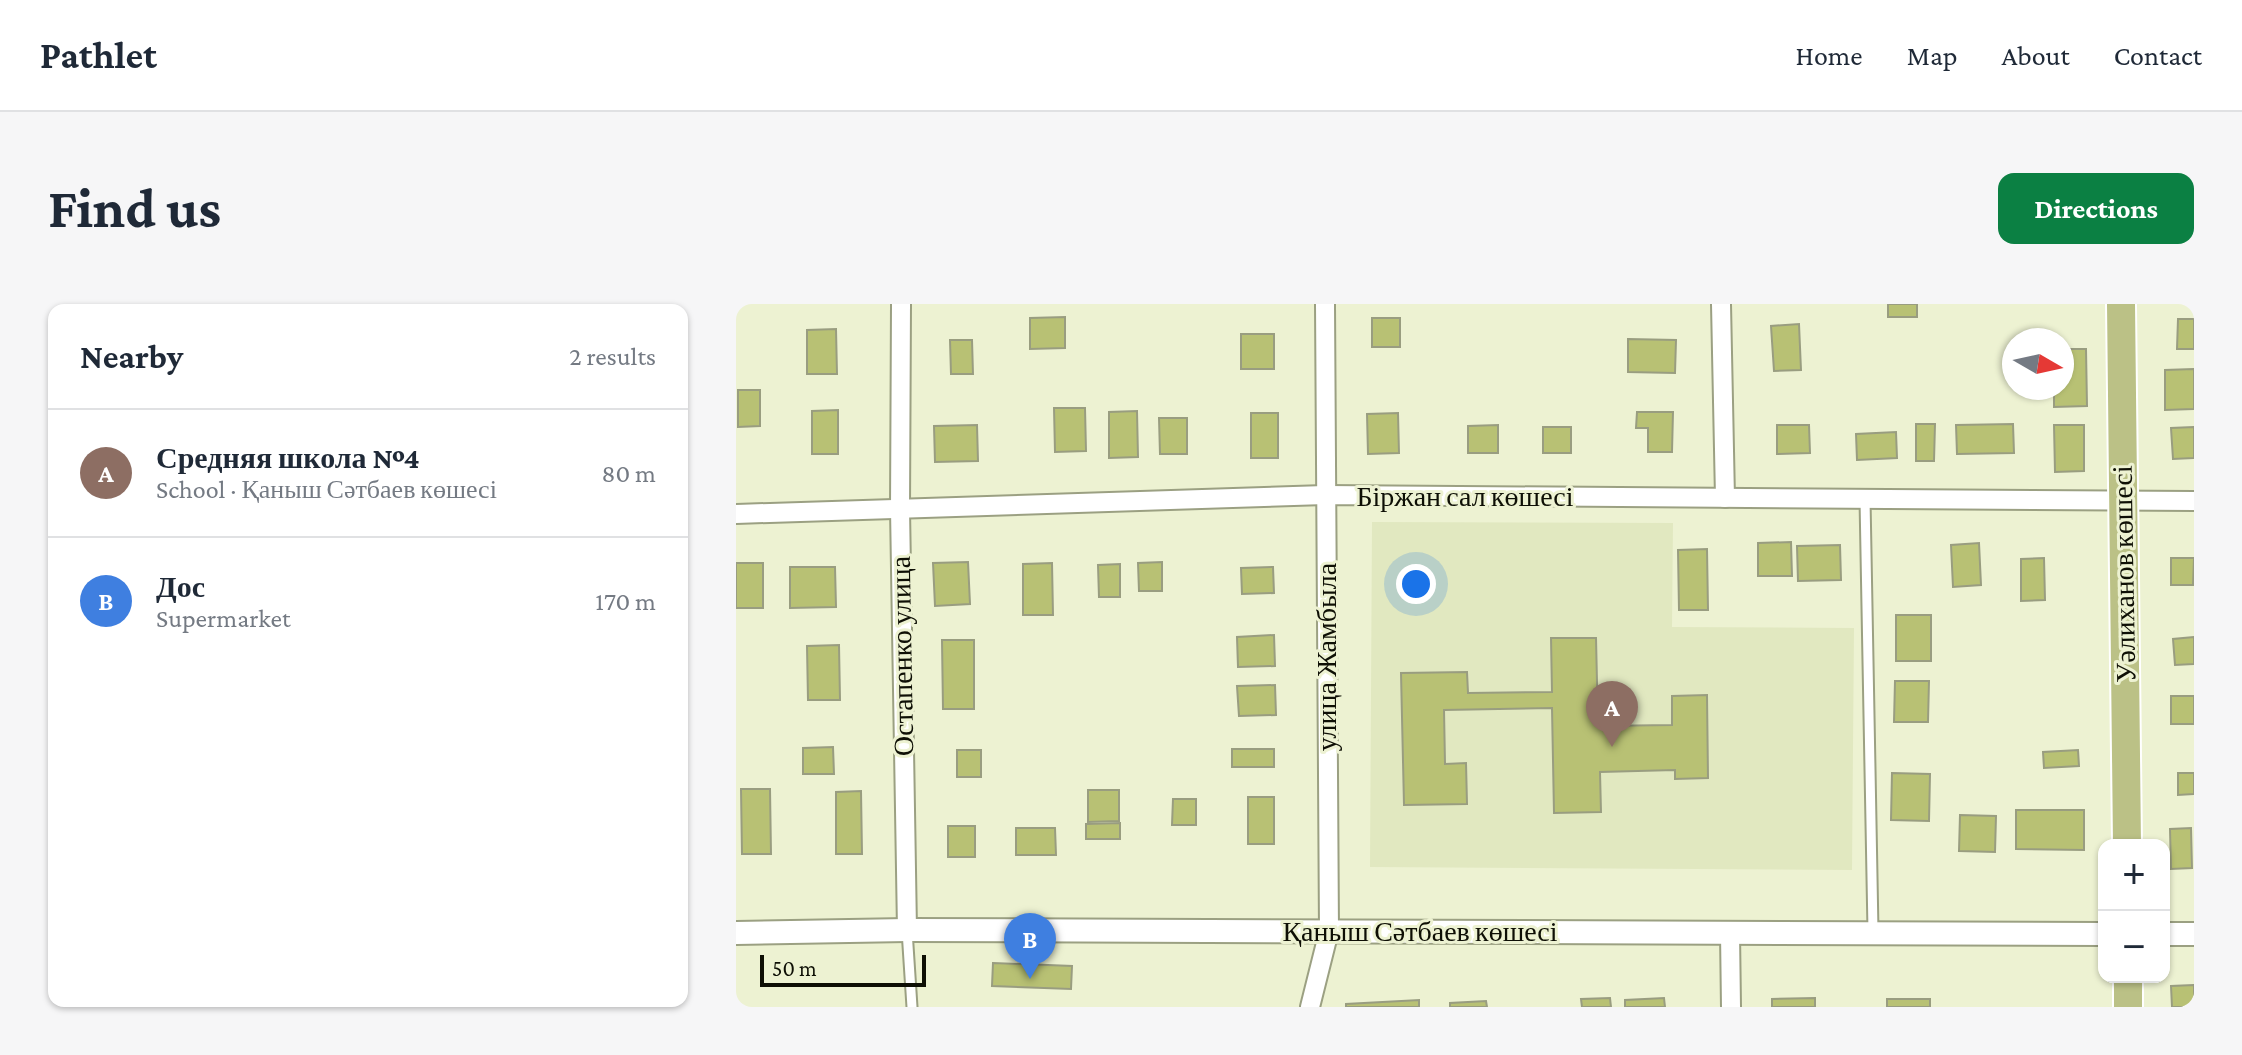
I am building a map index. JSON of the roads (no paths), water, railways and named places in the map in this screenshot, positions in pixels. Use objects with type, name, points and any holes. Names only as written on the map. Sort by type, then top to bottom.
[{"type":"main road","name":"Уәлиханов көшесі","points":[[2121,304],[2127,839]]},
{"type":"main road","points":[[2128,983],[2128,1007]]},
{"type":"street","name":"Остапенко улица","points":[[901,304],[900,509],[907,930]]},
{"type":"street","name":"улица Жамбыла","points":[[1310,1007],[1329,931],[1325,304]]},
{"type":"street","points":[[1721,304],[1725,498]]},
{"type":"street","name":"Біржан сал көшесі","points":[[736,514],[1325,495],[2194,501]]},
{"type":"street","name":"Қаныш Сәтбаев көшесі","points":[[736,933],[907,930],[2098,934]]},
{"type":"street","points":[[1730,933],[1731,1007]]},
{"type":"street","points":[[2170,934],[2194,934]]},
{"type":"lane","points":[[1865,499],[1873,933]]},
{"type":"lane","name":"Остапенко улица","points":[[907,930],[912,1007]]},
{"type":"place","name":"Средняя школа №4","points":[[1612,747]]},
{"type":"place","name":"Дос","points":[[1030,979]]}]
